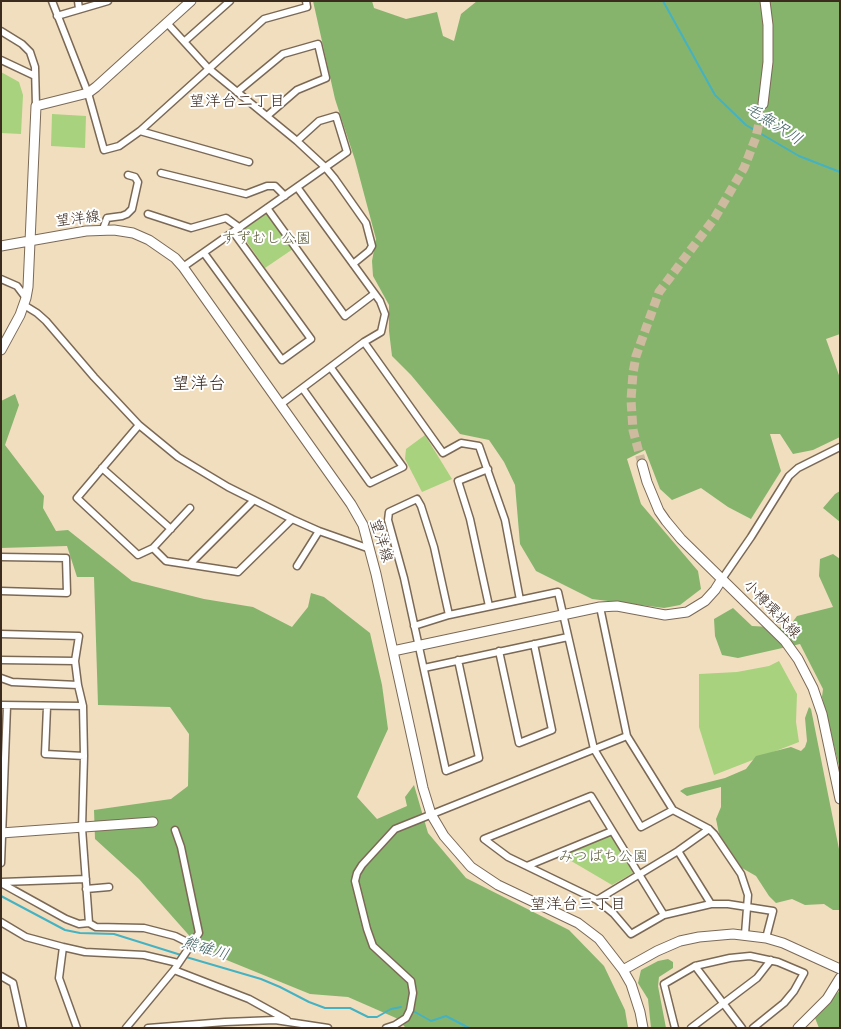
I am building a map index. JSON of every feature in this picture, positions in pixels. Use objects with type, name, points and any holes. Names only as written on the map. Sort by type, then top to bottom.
[{"type":"street","points":[[52,1],[88,93],[104,150],[119,146],[140,130],[264,19],[307,7],[306,1]]},
{"type":"street","points":[[78,1],[79,9]]},
{"type":"street","points":[[58,16],[108,1]]},
{"type":"street","points":[[36,106],[88,93],[191,1]]},
{"type":"street","points":[[185,41],[230,1]]},
{"type":"street","points":[[762,104],[768,62],[768,25],[765,1]]},
{"type":"street","points":[[167,23],[208,68],[268,116],[325,167],[366,223],[372,246],[370,251],[353,264]]},
{"type":"street","points":[[1,32],[22,44],[30,52],[35,67],[36,106],[25,301],[1,350]]},
{"type":"street","points":[[237,92],[283,54],[318,44],[326,78],[297,90],[268,116]]},
{"type":"street","points":[[1,60],[35,76]]},
{"type":"street","points":[[183,267],[347,152],[336,116],[319,121],[297,141]]},
{"type":"street","points":[[140,130],[249,162]]},
{"type":"street","points":[[161,173],[246,194],[267,186],[275,186],[285,196]]},
{"type":"street","points":[[103,229],[107,218],[122,216],[132,209],[138,182],[135,177],[128,175]]},
{"type":"street","points":[[281,404],[364,342],[381,332],[385,314],[380,301],[297,187]]},
{"type":"street","points":[[267,208],[345,316],[374,294]]},
{"type":"street","points":[[148,214],[191,228],[226,218],[240,228]]},
{"type":"street","name":"望洋線","points":[[1,246],[103,229],[133,233],[149,240],[164,249],[183,267],[351,504],[363,525],[394,651],[423,788],[431,814],[444,836],[471,866],[498,884],[578,923],[599,939],[623,970]]},
{"type":"street","points":[[204,253],[282,360],[311,339],[234,233]]},
{"type":"street","points":[[1,279],[16,286],[25,301],[139,425],[178,457],[292,519],[319,531],[370,549]]},
{"type":"street","points":[[364,342],[443,452],[461,443],[479,446],[504,520],[520,600]]},
{"type":"street","points":[[303,389],[370,484],[403,467],[331,368]]},
{"type":"street","points":[[139,425],[77,498],[138,555],[154,548],[190,508]]},
{"type":"street","points":[[394,651],[600,606],[618,606],[665,615],[686,612],[705,601],[715,590],[751,537],[788,476],[798,468],[840,447]]},
{"type":"street","name":"小樽環状線","points":[[642,464],[646,482],[659,511],[666,521],[681,539],[785,641],[798,659],[813,688],[822,714],[840,799]]},
{"type":"street","points":[[102,468],[171,529]]},
{"type":"street","points":[[488,469],[458,481],[470,519],[489,606]]},
{"type":"street","points":[[449,615],[434,547],[417,499],[389,512],[388,520],[398,551],[446,771],[479,758],[458,660]]},
{"type":"street","points":[[191,564],[254,500]]},
{"type":"street","points":[[154,548],[166,561],[238,572],[292,519]]},
{"type":"street","points":[[297,566],[319,531]]},
{"type":"street","points":[[1,557],[66,558],[67,593],[1,592]]},
{"type":"street","points":[[414,626],[449,615],[558,592],[594,749],[641,827],[673,810]]},
{"type":"street","points":[[600,606],[627,736],[673,810],[709,829],[741,874],[748,894],[745,934]]},
{"type":"street","points":[[1,634],[79,636],[75,661],[83,706],[82,828],[89,923]]},
{"type":"street","points":[[424,668],[568,637]]},
{"type":"street","points":[[499,651],[519,743],[552,730],[534,644]]},
{"type":"street","points":[[1,660],[75,661]]},
{"type":"street","points":[[1,678],[12,682],[78,686]]},
{"type":"street","points":[[1,862],[4,705],[83,706]]},
{"type":"street","points":[[47,707],[46,754],[84,756]]},
{"type":"street","points":[[386,1028],[395,1026],[406,1018],[414,993],[412,981],[374,946],[367,929],[356,881],[357,873],[362,865],[395,829],[627,736]]},
{"type":"street","points":[[664,915],[591,796],[484,839],[508,857],[597,900],[614,914],[631,934],[664,915],[711,904],[747,906],[773,911],[766,938]]},
{"type":"street","points":[[2,833],[153,822]]},
{"type":"street","points":[[597,900],[678,851],[709,829]]},
{"type":"street","points":[[126,1028],[174,970],[193,945],[199,933],[181,847],[175,830]]},
{"type":"street","points":[[527,866],[612,831]]},
{"type":"street","points":[[678,851],[711,904]]},
{"type":"street","points":[[1,883],[86,879]]},
{"type":"street","points":[[1,883],[66,919],[79,924],[89,923],[96,927],[144,928],[175,936],[193,945]]},
{"type":"street","points":[[86,889],[110,887]]},
{"type":"street","points":[[1,922],[26,937],[85,952],[144,955],[179,961]]},
{"type":"street","points":[[643,1028],[637,1001],[623,970],[680,941],[716,934],[745,934],[783,943],[840,969]]},
{"type":"street","points":[[64,947],[60,978],[77,1028]]},
{"type":"street","points":[[675,1028],[664,984],[695,966],[736,957],[750,956],[772,960],[804,973],[794,991],[784,1003],[753,1028]]},
{"type":"street","points":[[692,1028],[757,978],[772,960]]},
{"type":"street","points":[[695,966],[742,1028]]},
{"type":"street","points":[[174,970],[249,999],[288,1021]]},
{"type":"street","points":[[1,976],[14,984],[24,1028]]},
{"type":"street","points":[[798,1028],[827,999],[840,978]]},
{"type":"street","points":[[148,1028],[225,1022],[288,1021],[328,1028]]},
{"type":"green space","points":[[313,1],[372,1],[374,8],[406,19],[437,12],[443,36],[454,41],[461,14],[477,1],[840,1],[840,334],[826,339],[840,378],[840,437],[813,450],[793,454],[780,434],[770,434],[781,471],[751,519],[728,507],[701,488],[672,500],[660,489],[645,450],[627,459],[641,504],[698,571],[701,589],[680,605],[664,608],[592,599],[536,571],[520,544],[515,485],[504,462],[489,440],[460,434],[411,375],[392,356],[389,331],[389,305],[373,276],[372,261],[376,239],[355,160],[335,99]]},
{"type":"green space","points":[[1,72],[19,82],[23,95],[21,134],[1,133]]},
{"type":"green space","points":[[52,114],[86,116],[85,148],[51,146]]},
{"type":"green space","name":"すずむし公園","points":[[267,213],[293,249],[265,268],[240,232]]},
{"type":"green space","points":[[15,394],[19,405],[5,445],[44,496],[43,508],[56,531],[68,530],[132,581],[204,599],[253,607],[292,627],[308,607],[311,593],[324,597],[370,633],[382,685],[388,729],[357,797],[377,819],[407,806],[405,797],[414,785],[428,833],[466,878],[569,930],[604,966],[625,1010],[628,1028],[406,1028],[396,1018],[348,997],[310,994],[202,950],[139,879],[95,839],[94,810],[171,799],[188,786],[189,734],[170,707],[98,705],[94,577],[77,577],[67,546],[1,548],[1,401]]},
{"type":"green space","points":[[425,435],[452,479],[422,492],[405,459],[406,449]]},
{"type":"green space","points":[[840,491],[840,522],[823,508]]},
{"type":"green space","points":[[833,554],[840,559],[840,770],[822,697],[823,689],[800,644],[738,658],[722,655],[715,636],[714,619],[733,608],[752,626],[788,628],[797,616],[833,607],[819,576],[820,559]]},
{"type":"green space","points":[[779,661],[797,694],[796,722],[799,742],[714,775],[699,727],[699,674],[737,672],[769,666]]},
{"type":"green space","points":[[809,707],[811,709],[839,849],[840,910],[833,910],[824,904],[805,905],[792,899],[776,903],[756,876],[742,868],[719,834],[716,819],[721,807],[721,787],[687,796],[680,791],[725,778],[746,769],[756,756],[791,747],[801,751],[807,741],[805,718]]},
{"type":"green space","name":"みつばち公園","points":[[611,835],[633,873],[612,885],[561,855]]},
{"type":"green space","points":[[668,959],[673,962],[673,968],[659,977],[658,986],[666,1028],[651,1028],[648,999],[638,983],[641,970],[658,961]]},
{"type":"green space","points":[[840,990],[840,1028],[819,1028],[815,1018]]},
{"type":"waterway","name":"毛無沢川","points":[[663,1],[715,95],[746,125],[799,156],[840,172]]},
{"type":"waterway","name":"熊碓川","points":[[1,896],[65,930],[80,933],[114,934],[181,955]]},
{"type":"waterway","name":"熊碓川","points":[[186,957],[261,979],[325,1008],[350,1008],[368,1017],[377,1017],[391,1009],[401,1007]]},
{"type":"waterway","name":"熊碓川","points":[[415,1012],[431,1021],[446,1016],[469,1028]]},
{"type":"tunnel","points":[[642,464],[633,430],[631,400],[636,356],[659,292],[714,219],[744,168],[756,137],[763,104]]},
{"type":"district","name":"望洋台二丁目","points":[[237,103]]},
{"type":"district","name":"望洋台","points":[[199,385]]},
{"type":"district","name":"望洋台三丁目","points":[[578,906]]}]
